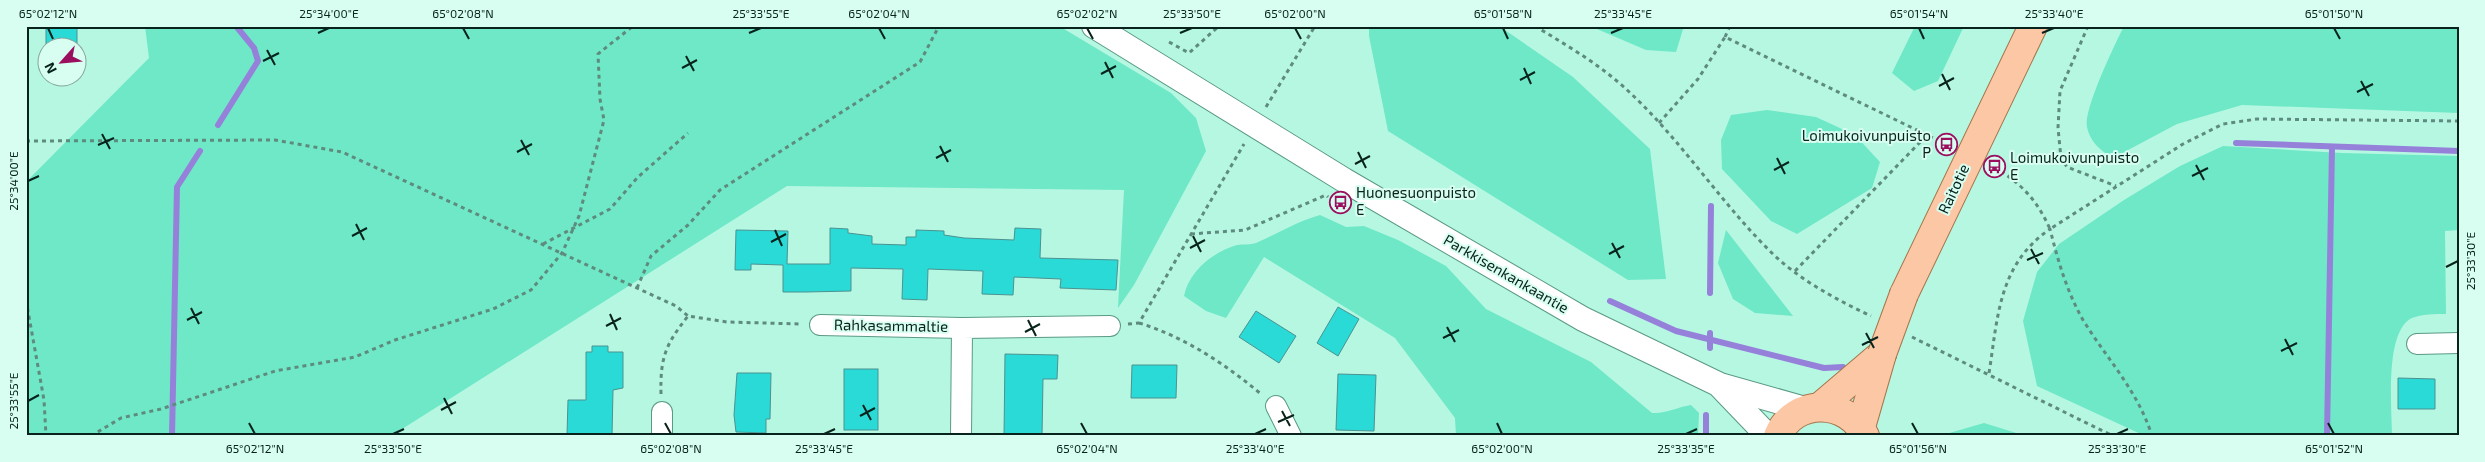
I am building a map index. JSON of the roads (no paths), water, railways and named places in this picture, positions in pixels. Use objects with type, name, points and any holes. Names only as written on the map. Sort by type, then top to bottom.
[{"type":"main road","name":"Raitotie","points":[[1863,431],[1882,354],[1904,294],[2033,26]]},
{"type":"main road","name":"Raitotie","points":[[1778,436],[1791,417],[1813,408],[1882,354]]},
{"type":"main road","points":[[1813,408],[1836,408],[1850,416],[1863,431]]},
{"type":"street","name":"Parkkisenkankaantie","points":[[1094,26],[1344,180],[1583,319],[1720,385],[1813,408]]},
{"type":"street","name":"Rahkasammaltie","points":[[820,325],[962,328],[1110,326]]},
{"type":"street","name":"Rahkasammaltie","points":[[961,436],[962,328]]},
{"type":"street","points":[[2417,344],[2459,343]]},
{"type":"street","name":"Parkkisenkankaantie","points":[[1720,385],[1768,436]]},
{"type":"street","points":[[1276,406],[1291,436]]},
{"type":"street","points":[[662,412],[662,436]]},
{"type":"waterway","points":[[218,125],[258,61],[254,48],[236,26]]},
{"type":"waterway","points":[[2236,143],[2459,151]]},
{"type":"waterway","points":[[2327,436],[2332,147]]},
{"type":"waterway","points":[[172,436],[177,187],[200,151]]},
{"type":"waterway","points":[[1710,293],[1711,206]]},
{"type":"waterway","points":[[1610,301],[1676,331],[1824,368],[1843,367]]},
{"type":"waterway","points":[[1710,333],[1710,348]]},
{"type":"waterway","points":[[1706,415],[1706,436]]},
{"type":"place","name":"Loimukoivunpuisto P","points":[[1947,145]]},
{"type":"place","name":"Loimukoivunpuisto E","points":[[1994,167]]},
{"type":"place","name":"Huonesuonpuisto E","points":[[1340,202]]}]
